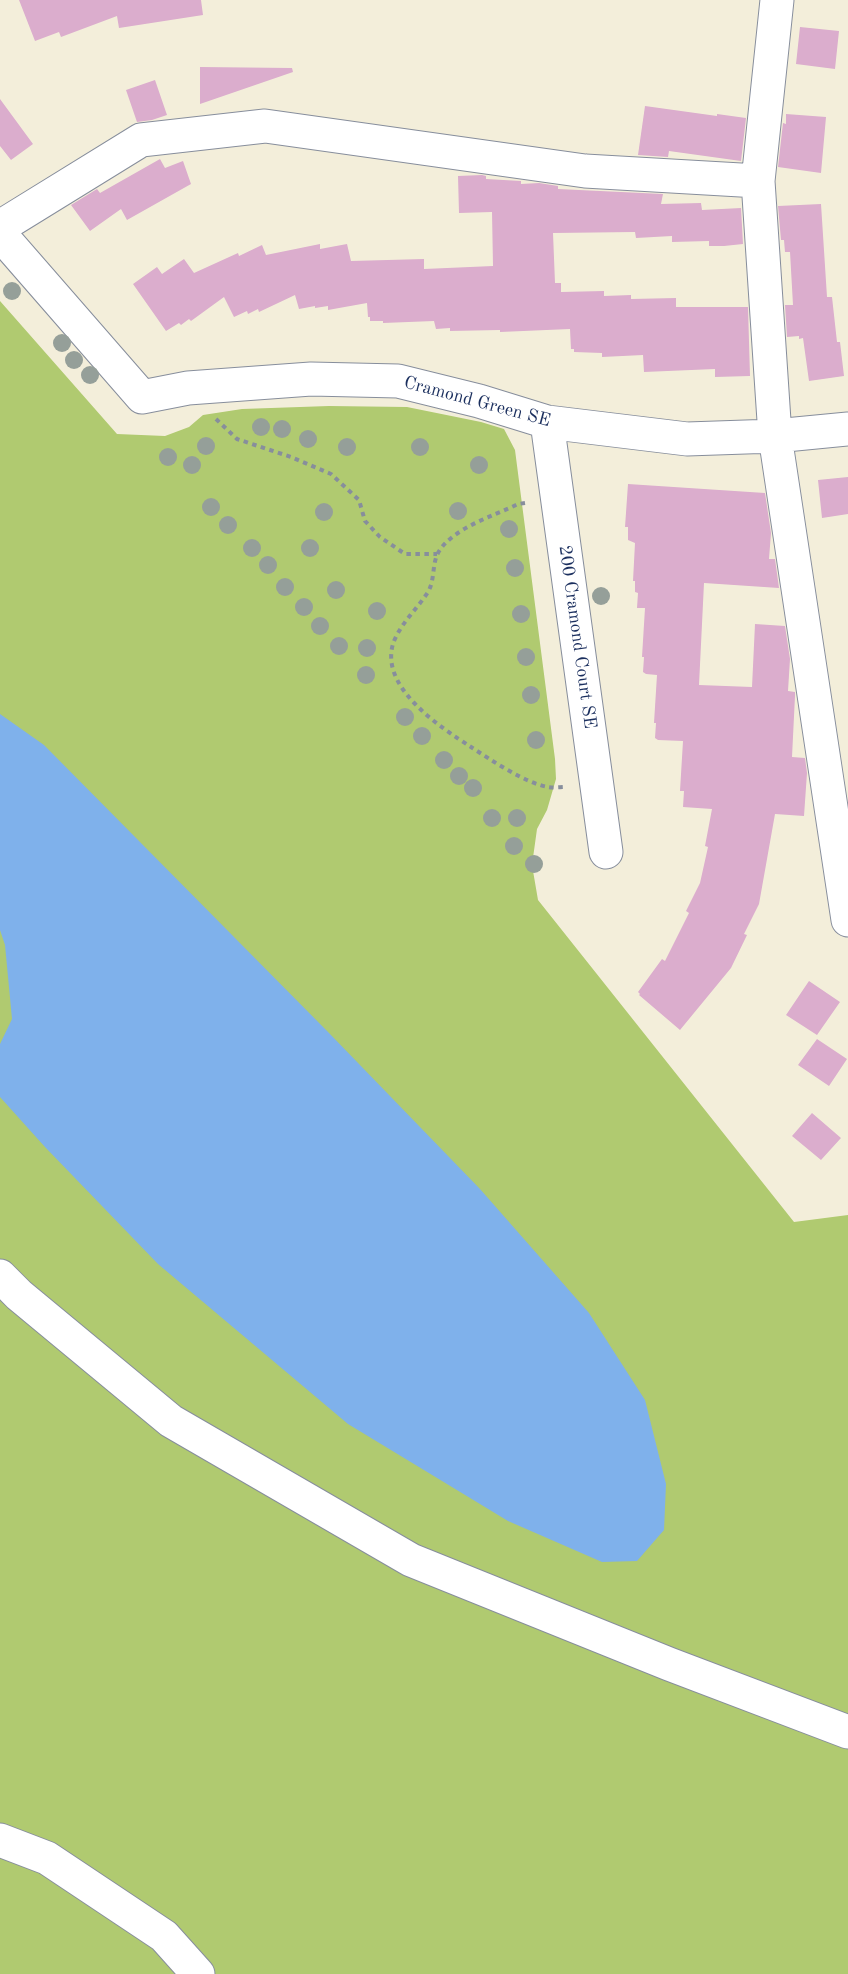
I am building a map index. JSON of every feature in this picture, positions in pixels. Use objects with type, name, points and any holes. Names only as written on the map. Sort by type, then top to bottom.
[{"type":"main road","points":[[777,0],[758,181],[775,436],[848,920]]},
{"type":"main road","points":[[0,227],[141,140],[265,126],[585,171],[758,181]]},
{"type":"main road","name":"Cramond Green SE","points":[[0,234],[142,398],[188,388],[311,380],[398,381],[479,401],[547,422],[687,439],[775,436],[848,429]]},
{"type":"main road","name":"200 Cramond Court SE","points":[[547,422],[606,852]]},
{"type":"main road","points":[[0,1276],[19,1295],[171,1421],[411,1560],[669,1664],[848,1732]]},
{"type":"main road","points":[[0,1840],[47,1858],[164,1935],[198,1974]]},
{"type":"path","points":[[213,417],[237,439],[291,457],[331,474],[358,500],[365,521],[380,537],[405,554],[437,554]]},
{"type":"path","points":[[558,500],[518,504],[459,531],[447,541],[437,554],[428,591],[408,616],[393,643],[393,661],[398,683],[410,699],[481,753],[518,775],[548,788],[597,786]]},
{"type":"green space","points":[[0,301],[117,434],[165,436],[189,427],[203,415],[242,409],[329,406],[407,407],[504,429],[515,450],[555,759],[556,779],[547,810],[537,829],[532,865],[538,900],[794,1222],[848,1215],[848,1974],[0,1974]]},
{"type":"water","points":[[0,714],[44,745],[329,1033],[480,1189],[589,1313],[645,1400],[666,1484],[664,1530],[637,1561],[602,1562],[508,1521],[348,1424],[158,1264],[0,1097],[0,1044],[12,1019],[5,945],[0,930]]},
{"type":"building","points":[[19,0],[201,0],[203,15],[119,28],[117,16],[61,37],[59,32],[35,41]]},
{"type":"building","points":[[800,27],[839,31],[835,69],[796,64]]},
{"type":"building","points":[[200,67],[292,68],[293,72],[200,104]]},
{"type":"building","points":[[155,80],[167,115],[137,122],[126,90]]},
{"type":"building","points":[[0,99],[33,144],[11,160],[0,146]]},
{"type":"building","points":[[645,106],[746,118],[741,161],[669,151],[668,157],[638,155]]},
{"type":"building","points":[[786,114],[826,117],[821,173],[778,167]]},
{"type":"building","points":[[160,159],[165,168],[183,161],[191,184],[127,220],[121,209],[90,231],[71,205],[97,189],[100,193]]},
{"type":"building","points":[[458,176],[486,176],[486,179],[521,181],[521,184],[539,183],[558,186],[558,189],[663,194],[661,204],[701,203],[702,210],[741,208],[743,244],[709,246],[709,241],[672,242],[672,236],[636,238],[635,232],[553,233],[555,283],[561,283],[561,292],[604,291],[604,296],[631,295],[631,299],[676,298],[676,307],[748,307],[750,376],[715,377],[715,369],[644,372],[643,355],[602,357],[602,353],[574,352],[574,349],[571,349],[570,329],[500,332],[500,330],[450,331],[450,328],[436,329],[434,321],[383,323],[383,321],[370,321],[367,303],[328,310],[328,306],[299,309],[295,295],[259,312],[258,309],[248,314],[247,311],[234,317],[224,297],[191,321],[189,319],[181,325],[179,323],[166,331],[133,284],[157,267],[162,274],[184,259],[194,273],[262,245],[266,255],[320,244],[320,249],[347,244],[351,261],[424,259],[424,269],[493,266],[492,212],[459,213]]},
{"type":"building","points":[[821,204],[827,297],[832,297],[837,342],[840,342],[844,376],[809,381],[803,338],[787,337],[785,305],[793,305],[790,252],[785,252],[784,240],[781,240],[778,206]]},
{"type":"building","points":[[848,477],[848,514],[822,518],[818,480]]},
{"type":"building","points":[[628,484],[765,493],[771,533],[769,559],[775,559],[779,588],[704,583],[699,685],[752,687],[755,624],[785,626],[790,659],[788,691],[795,692],[792,757],[805,758],[807,773],[804,816],[775,814],[759,904],[731,968],[680,1030],[638,992],[662,959],[665,961],[689,913],[686,911],[700,883],[708,847],[705,846],[712,809],[683,807],[684,791],[680,791],[683,741],[655,738],[657,675],[643,672],[645,608],[637,608],[638,593],[635,592],[635,581],[633,581],[635,543],[628,540],[628,527],[625,527]]},
{"type":"building","points":[[809,981],[840,1002],[817,1035],[786,1015]]},
{"type":"building","points":[[817,1039],[847,1059],[829,1086],[798,1065]]},
{"type":"building","points":[[812,1113],[841,1138],[821,1160],[792,1136]]}]
